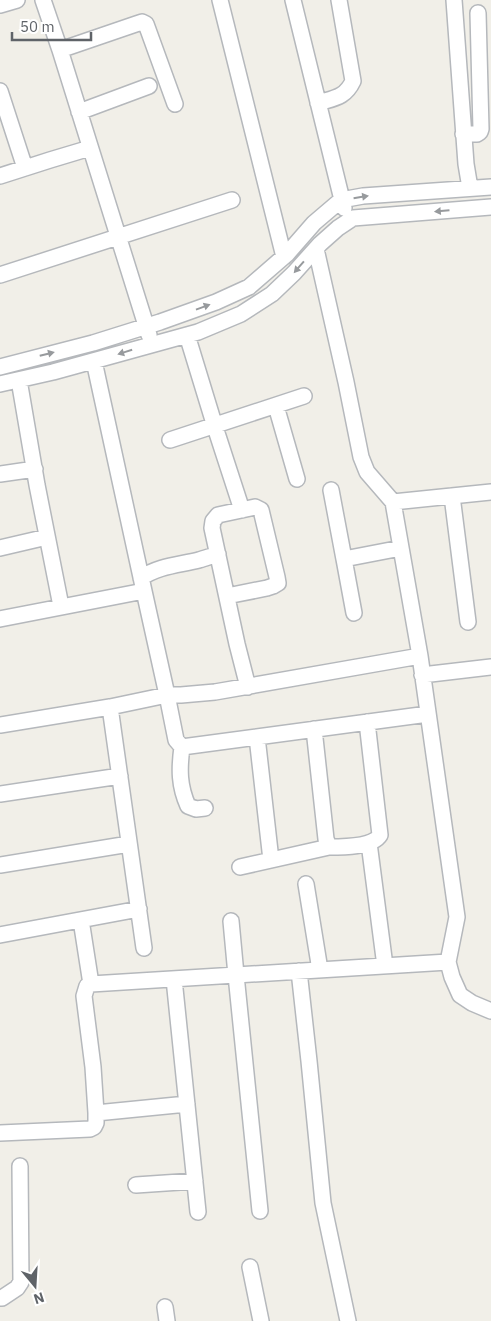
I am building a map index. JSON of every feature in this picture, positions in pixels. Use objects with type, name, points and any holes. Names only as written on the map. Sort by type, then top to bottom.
[{"type":"street","points":[[0,5],[17,0]]},
{"type":"street","points":[[43,0],[152,344]]},
{"type":"street","points":[[220,0],[284,257]]},
{"type":"street","points":[[293,0],[341,200],[348,221]]},
{"type":"street","points":[[318,103],[342,96],[348,91],[353,81],[339,0]]},
{"type":"street","points":[[463,134],[476,134],[481,129],[484,13],[455,7],[463,134],[470,188]]},
{"type":"street","points":[[60,50],[142,22],[146,24],[175,104]]},
{"type":"street","points":[[79,112],[149,86]]},
{"type":"street","points":[[0,91],[25,168]]},
{"type":"street","points":[[0,176],[90,148]]},
{"type":"street","points":[[0,366],[93,343],[216,302],[248,286],[284,257],[314,223],[341,200],[363,196],[491,187]]},
{"type":"street","points":[[0,275],[232,200]]},
{"type":"street","points":[[0,384],[188,335],[242,314],[272,294],[316,248],[338,228],[353,218],[491,207]]},
{"type":"street","points":[[316,248],[361,457],[367,472],[393,502],[420,656],[456,916],[448,962],[460,995],[472,1003],[491,1011]]},
{"type":"street","points":[[188,335],[242,510]]},
{"type":"street","points":[[94,361],[176,740],[182,747],[179,774],[185,799],[188,806],[196,809],[205,808]]},
{"type":"street","points":[[19,380],[61,606]]},
{"type":"street","points":[[170,440],[304,396]]},
{"type":"street","points":[[276,406],[297,479]]},
{"type":"street","points":[[0,474],[35,469]]},
{"type":"street","points":[[331,490],[354,613]]},
{"type":"street","points":[[393,502],[491,492]]},
{"type":"street","points":[[452,496],[468,622]]},
{"type":"street","points":[[227,596],[273,586],[278,583],[265,521],[261,510],[255,507],[218,515],[212,522],[212,528],[237,644],[248,686]]},
{"type":"street","points":[[0,548],[47,537]]},
{"type":"street","points":[[344,559],[401,548]]},
{"type":"street","points":[[0,619],[61,606],[142,584],[149,572],[218,554]]},
{"type":"street","points":[[0,723],[110,707],[167,695],[181,696],[215,692],[420,656]]},
{"type":"street","points":[[422,675],[491,667],[491,671]]},
{"type":"street","points":[[110,707],[144,948]]},
{"type":"street","points":[[182,747],[428,714]]},
{"type":"street","points":[[240,867],[329,847],[344,847],[375,841],[380,835],[367,722]]},
{"type":"street","points":[[314,729],[326,839],[329,847]]},
{"type":"street","points":[[256,737],[272,860]]},
{"type":"street","points":[[0,794],[120,776]]},
{"type":"street","points":[[370,843],[385,966]]},
{"type":"street","points":[[0,865],[129,844]]},
{"type":"street","points":[[306,884],[320,970]]},
{"type":"street","points":[[0,935],[138,909]]},
{"type":"street","points":[[81,920],[91,984]]},
{"type":"street","points":[[231,921],[260,1211]]},
{"type":"street","points":[[0,1133],[90,1129],[94,1127],[96,1113],[93,1067],[84,996],[87,986],[91,984],[448,962]]},
{"type":"street","points":[[299,971],[323,1203],[348,1321]]},
{"type":"street","points":[[174,979],[198,1212]]},
{"type":"street","points":[[96,1113],[187,1104]]},
{"type":"street","points":[[0,1298],[17,1288],[22,1276],[20,1166]]},
{"type":"street","points":[[136,1185],[195,1181]]},
{"type":"street","points":[[250,1267],[261,1321]]}]
